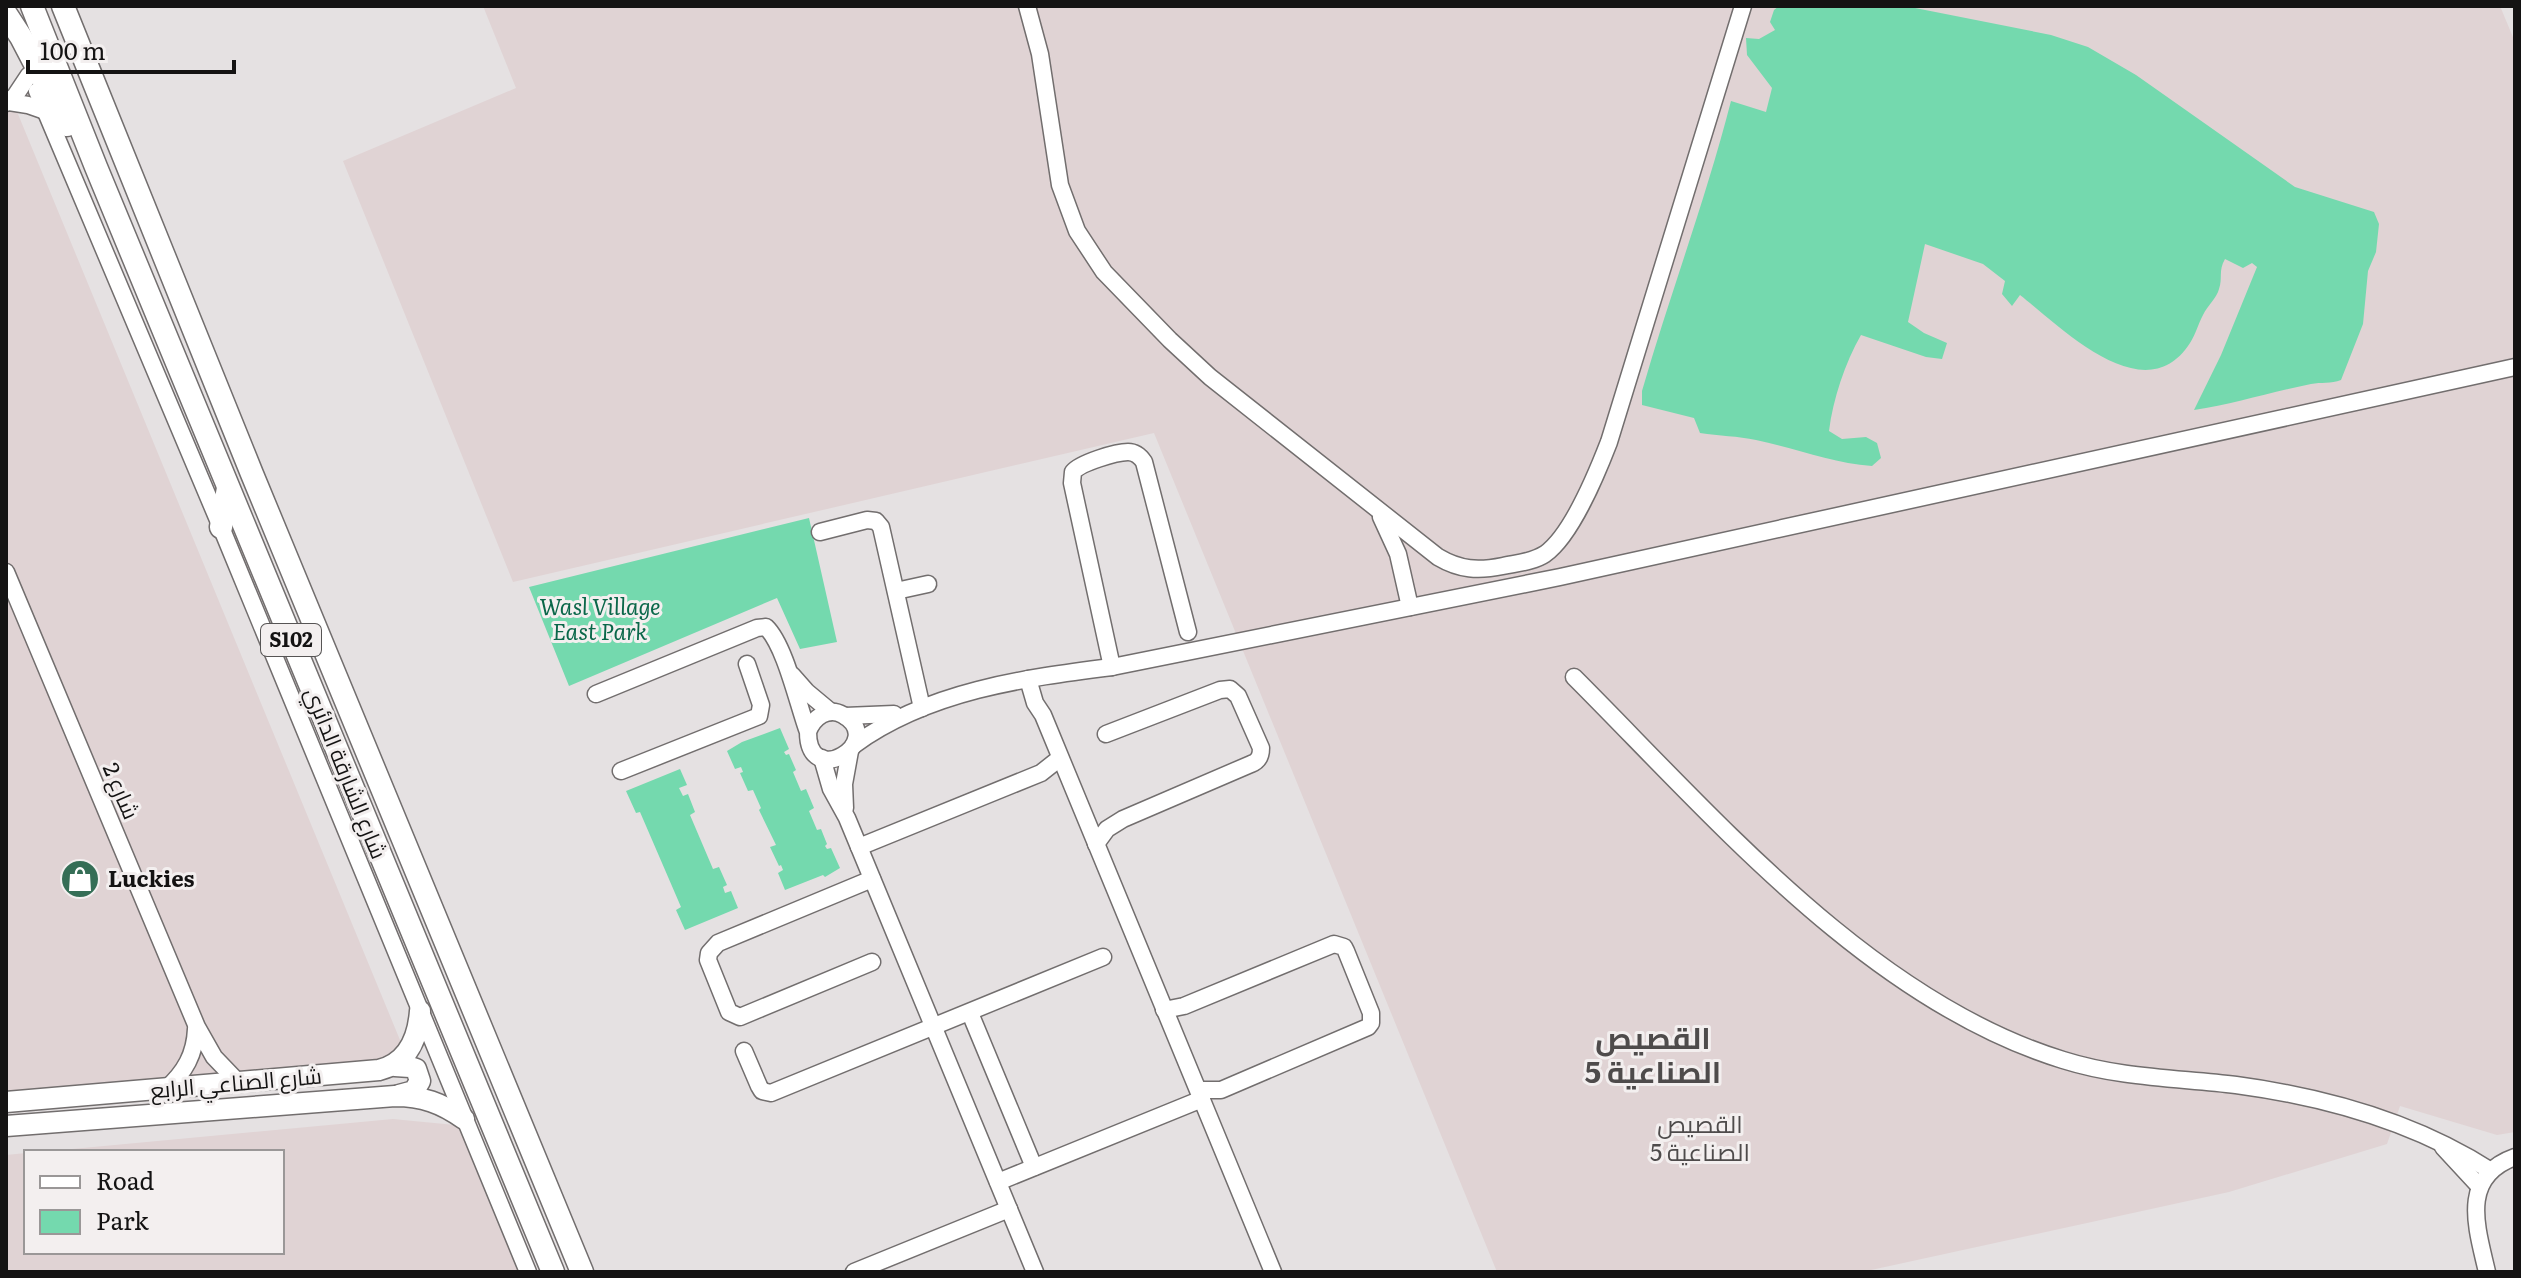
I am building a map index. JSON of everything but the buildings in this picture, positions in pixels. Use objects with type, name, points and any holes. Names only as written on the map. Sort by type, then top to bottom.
[{"type":"highway","name":"شارع الشارقة الدائري","points":[[32,6],[553,1272]]},
{"type":"highway","name":"شارع الشارقة الدائري","points":[[63,6],[258,489],[582,1272]]},
{"type":"highway","points":[[6,14],[62,117],[96,167]]},
{"type":"highway","points":[[221,527],[228,488]]},
{"type":"main road","points":[[395,1066],[404,1058],[416,1035],[420,1011]]},
{"type":"main road","points":[[395,1066],[416,1069],[420,1081],[414,1091],[395,1096]]},
{"type":"main road","name":"شارع الصناعي الرابع","points":[[6,1102],[364,1073],[395,1066]]},
{"type":"main road","name":"شارع الصناعي الرابع","points":[[6,1126],[395,1096],[424,1098],[464,1119]]},
{"type":"street","points":[[1027,6],[1040,54],[1060,185],[1072,219],[1090,252],[1121,290],[1210,377],[1438,557],[1461,568],[1487,569],[1529,561],[1545,554],[1557,541],[1592,484],[1609,442],[1743,6]]},
{"type":"street","points":[[6,25],[48,112],[528,1272]]},
{"type":"street","points":[[7,103],[29,75]]},
{"type":"street","points":[[7,103],[28,105],[48,112]]},
{"type":"street","points":[[808,732],[814,721],[838,714],[876,716],[915,710],[1033,678],[1112,667],[1560,577],[2515,367]]},
{"type":"street","points":[[1112,667],[1072,483],[1073,472],[1081,465],[1127,452],[1140,456],[1144,462],[1188,632]]},
{"type":"street","points":[[1373,506],[1392,539],[1410,607]]},
{"type":"street","points":[[820,532],[867,520],[876,521],[882,528],[896,591],[915,710]]},
{"type":"street","name":"شارع 2","points":[[6,572],[197,1027],[214,1057],[238,1082]]},
{"type":"street","points":[[896,591],[928,584]]},
{"type":"street","points":[[596,694],[761,626],[769,629],[787,668],[811,747],[822,758],[831,789],[847,818],[1035,1272]]},
{"type":"street","points":[[621,771],[759,716],[762,709],[747,664]]},
{"type":"street","points":[[787,668],[807,692],[854,729],[844,784],[847,818]]},
{"type":"street","points":[[1574,677],[1754,856],[1814,911],[1877,963],[1957,1014],[2034,1050],[2089,1068],[2147,1078],[2236,1085],[2292,1095],[2369,1115],[2436,1140],[2491,1171]]},
{"type":"street","points":[[1033,678],[1035,703],[1043,715],[1273,1272]]},
{"type":"street","points":[[1096,844],[1107,829],[1123,819],[1256,762],[1261,753],[1238,696],[1230,689],[1220,690],[1106,734]]},
{"type":"street","points":[[822,758],[837,760],[880,727],[915,710]]},
{"type":"street","points":[[859,847],[1041,773],[1060,758]]},
{"type":"street","points":[[872,879],[718,943],[709,953],[708,960],[729,1012],[740,1017],[872,962]]},
{"type":"street","points":[[998,1182],[1200,1094],[1221,1090],[1368,1027],[1371,1023],[1371,1013],[1346,951],[1344,947],[1334,944],[1184,1006],[1164,1010]]},
{"type":"street","points":[[744,1051],[762,1091],[771,1093],[1103,957]]},
{"type":"street","points":[[970,1013],[1034,1167]]},
{"type":"street","points":[[166,1089],[186,1068],[196,1041],[197,1027]]},
{"type":"street","points":[[2436,1140],[2480,1187]]},
{"type":"street","points":[[2487,1272],[2475,1219],[2476,1202],[2480,1187],[2491,1171],[2515,1157]]},
{"type":"street","points":[[854,1272],[1009,1209]]},
{"type":"shaded area","name":"القصيص الصناعية 5","points":[[483,6],[2500,6],[2515,42],[2515,1132],[2497,1135],[2400,1106],[2387,1144],[2229,1192],[1862,1272],[1497,1272],[1154,433],[513,582],[343,161],[516,88]]},
{"type":"shaded area","points":[[6,85],[407,1057],[6,1092]]},
{"type":"shaded area","points":[[393,1119],[465,1126],[522,1272],[6,1272],[6,1155],[24,1153],[24,1254],[284,1254],[284,1150],[61,1150]]},
{"type":"green space","points":[[1779,6],[1905,6],[2051,35],[2088,47],[2136,75],[2295,187],[2374,212],[2379,224],[2376,252],[2368,271],[2363,324],[2341,380],[2194,410],[2221,355],[2257,267],[2252,263],[2243,268],[2225,259],[2218,292],[2190,343],[2171,362],[2150,370],[2128,367],[2104,358],[2020,295],[2012,306],[2002,294],[2005,281],[1983,264],[1925,244],[1908,322],[1947,343],[1942,359],[1926,357],[1861,335],[1845,369],[1833,406],[1829,431],[1842,439],[1866,437],[1877,443],[1881,458],[1872,466],[1842,462],[1771,443],[1700,433],[1694,418],[1642,405],[1642,391],[1731,101],[1766,112],[1772,88],[1747,55],[1746,38],[1759,39],[1775,30],[1770,22]]},
{"type":"green space","name":"Wasl Village East Park","points":[[809,518],[837,642],[800,649],[777,598],[569,686],[529,587]]},
{"type":"green space","points":[[780,728],[789,749],[784,752],[789,754],[801,791],[806,789],[814,808],[809,811],[817,830],[821,829],[827,844],[825,846],[831,848],[840,868],[825,877],[823,875],[785,890],[778,873],[783,870],[770,847],[776,845],[759,810],[761,808],[753,790],[748,791],[740,773],[743,772],[741,767],[735,769],[727,751]]},
{"type":"green space","points":[[680,769],[687,785],[679,788],[683,796],[688,794],[695,812],[690,815],[713,869],[719,867],[727,885],[723,887],[725,893],[731,891],[738,908],[685,930],[676,910],[681,907],[640,812],[636,813],[626,791]]},
{"type":"place","name":"Luckies","points":[[80,879]]},
{"type":"district","name":"القصيص الصناعية 5","points":[[1653,1056]]},
{"type":"district","name":"القصيص الصناعية 5","points":[[1700,1139]]}]
